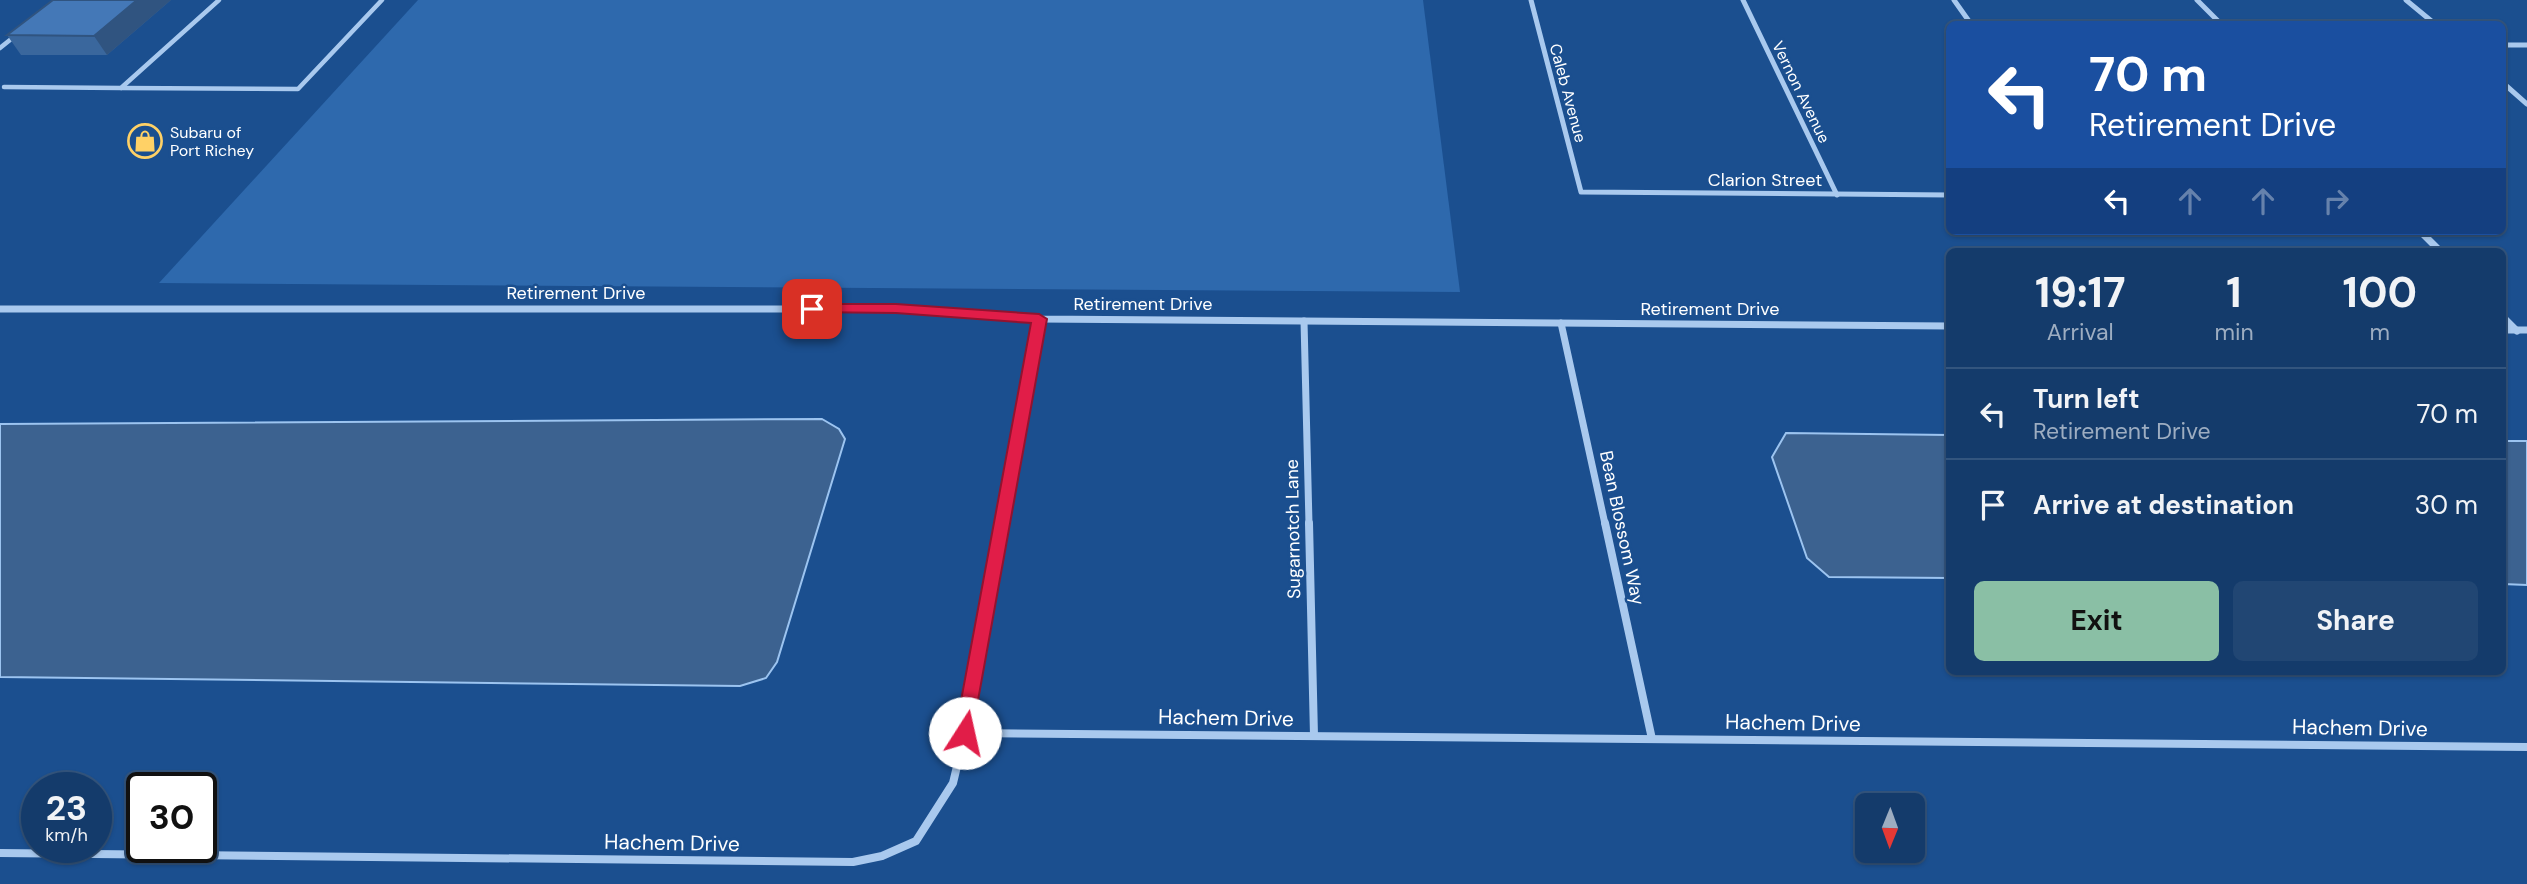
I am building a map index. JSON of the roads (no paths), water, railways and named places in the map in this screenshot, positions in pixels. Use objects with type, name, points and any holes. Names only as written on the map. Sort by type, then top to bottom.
[{"type":"street","name":"Caleb Avenue","points":[[1531,0],[1581,192]]},
{"type":"street","name":"Vernon Avenue","points":[[1743,0],[1837,195]]},
{"type":"street","points":[[1954,0],[1969,21]]},
{"type":"street","points":[[2197,0],[2218,21]]},
{"type":"street","points":[[2406,0],[2431,21]]},
{"type":"street","points":[[2506,45],[2527,45]]},
{"type":"street","points":[[2506,86],[2527,104]]},
{"type":"street","name":"Clarion Street","points":[[1581,192],[1946,195]]},
{"type":"street","points":[[2424,235],[2437,248]]},
{"type":"street","name":"Retirement Drive","points":[[0,309],[896,309],[1039,319],[1946,326]]},
{"type":"street","points":[[965,733],[1039,319]]},
{"type":"street","points":[[2506,320],[2517,331]]},
{"type":"street","name":"Sugarnotch Lane","points":[[1304,321],[1314,736]]},
{"type":"street","name":"Bean Blossom Way","points":[[1561,323],[1652,739]]},
{"type":"street","points":[[2506,330],[2527,330]]},
{"type":"street","name":"Hachem Drive","points":[[0,852],[853,862],[882,856],[916,842],[953,783],[965,733],[2527,747]]},
{"type":"lane","points":[[121,88],[219,0]]},
{"type":"lane","points":[[1,89],[298,89],[382,0]]},
{"type":"lane","points":[[0,48],[21,32]]},
{"type":"place","name":"Subaru of Port Richey","points":[[145,141]]}]
